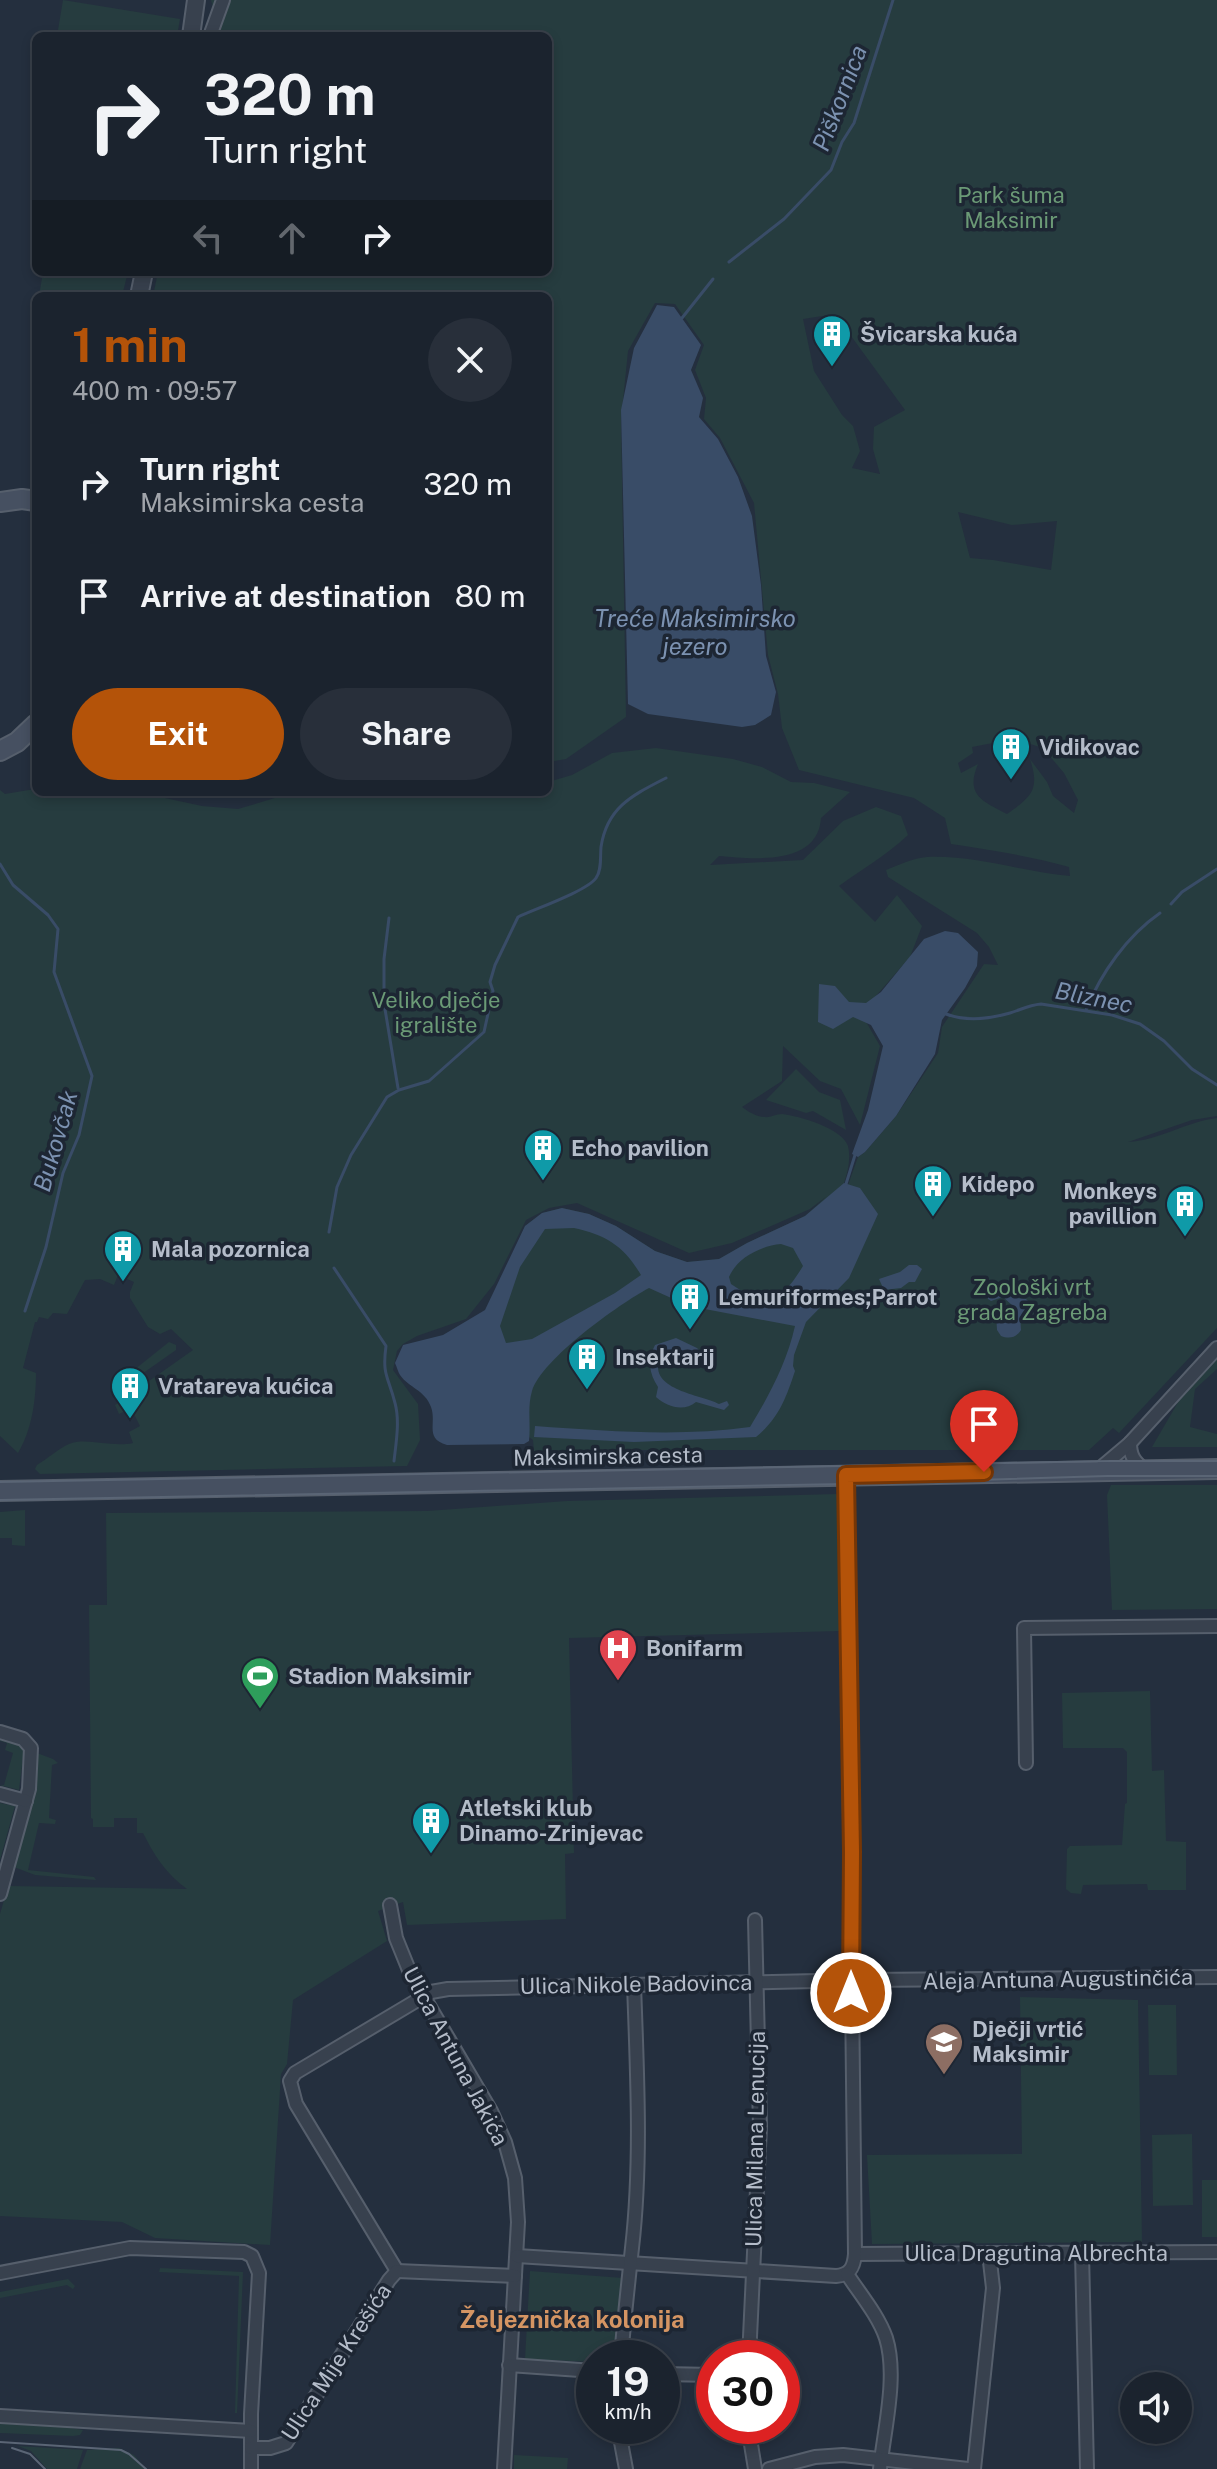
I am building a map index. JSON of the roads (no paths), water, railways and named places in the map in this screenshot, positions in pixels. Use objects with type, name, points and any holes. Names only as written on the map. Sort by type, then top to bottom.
[{"type":"main road","points":[[0,502],[32,500]]},
{"type":"main road","points":[[0,751],[17,742],[32,728]]},
{"type":"main road","name":"Maksimirska cesta","points":[[0,1491],[1217,1469]]},
{"type":"street","points":[[192,32],[196,0]]},
{"type":"street","points":[[211,32],[223,0]]},
{"type":"street","points":[[1098,1470],[1130,1443],[1217,1348]]},
{"type":"street","points":[[1130,1443],[1130,1452],[1144,1469]]},
{"type":"street","points":[[517,2256],[836,2276],[847,2274],[853,2267],[852,1852],[846,1475]]},
{"type":"street","points":[[1026,1763],[1024,1628],[1217,1626]]},
{"type":"street","points":[[0,1732],[23,1739],[31,1748],[26,1801],[0,1894]]},
{"type":"street","points":[[0,1794],[26,1801]]},
{"type":"street","name":"Ulica Antuna Jakića","points":[[390,1905],[396,1938],[422,1996],[491,2111],[505,2142],[518,2199],[504,2469]]},
{"type":"street","name":"Ulica Milana Lenucija","points":[[750,2340],[760,2126],[755,1920]]},
{"type":"street","name":"Aleja Antuna Augustinčića","points":[[851,1980],[1217,1977]]},
{"type":"street","name":"Ulica Nikole Badovinca","points":[[422,1996],[448,1989],[851,1980]]},
{"type":"street","points":[[623,2340],[632,2249],[638,2121],[634,1984]]},
{"type":"street","name":"Ulica Mije Krešića","points":[[251,2448],[270,2448],[286,2443],[397,2271],[296,2104],[290,2081],[295,2073],[422,1996]]},
{"type":"street","name":"Ulica Mije Krešića","points":[[0,2273],[130,2248],[248,2254],[255,2261],[259,2273],[251,2469]]},
{"type":"street","name":"Ulica Dragutina Albrechta","points":[[855,2254],[1217,2252]]},
{"type":"street","points":[[769,2469],[830,2455],[881,2464],[971,2469],[993,2288],[989,2253]]},
{"type":"street","points":[[1082,2253],[1087,2469]]},
{"type":"street","points":[[397,2271],[515,2276]]},
{"type":"street","points":[[847,2274],[882,2329],[889,2351],[890,2382],[881,2464]]},
{"type":"street","points":[[509,2365],[576,2370]]},
{"type":"street","points":[[0,2416],[251,2431]]},
{"type":"street","points":[[621,2444],[626,2469]]},
{"type":"street","points":[[751,2444],[755,2469]]},
{"type":"water","name":"Treće Maksimirsko jezero","points":[[657,305],[674,307],[701,345],[691,370],[703,398],[699,417],[718,439],[738,477],[752,516],[766,656],[776,692],[771,715],[755,725],[742,727],[648,714],[628,704],[621,410],[634,348]]},
{"type":"water","points":[[945,931],[958,933],[978,952],[977,966],[942,1020],[935,1054],[896,1116],[858,1157],[852,1154],[868,1110],[883,1046],[871,1025],[853,1017],[833,1029],[818,1022],[819,984],[835,986],[849,1002],[866,1003],[881,992],[924,939]]},
{"type":"water","points":[[844,1183],[860,1188],[878,1214],[849,1278],[806,1322],[794,1355],[795,1371],[785,1399],[771,1422],[756,1437],[634,1442],[534,1437],[535,1426],[669,1432],[750,1427],[777,1378],[795,1326],[689,1306],[649,1288],[619,1306],[550,1364],[532,1391],[529,1441],[524,1444],[447,1445],[440,1442],[433,1434],[428,1401],[399,1374],[395,1363],[403,1345],[443,1335],[485,1310],[525,1226],[542,1213],[562,1208],[589,1214],[616,1226],[655,1251],[687,1262],[719,1259],[805,1216]],"holes":[[[574,1228],[613,1243],[628,1256],[641,1275],[532,1339],[506,1343],[500,1326],[520,1267],[545,1229]],[[781,1244],[793,1248],[803,1266],[779,1295],[757,1301],[731,1284],[729,1277],[743,1259],[757,1250]]]},
{"type":"water","points":[[909,1265],[922,1269],[915,1282],[884,1290],[879,1279],[900,1272]]},
{"type":"water","points":[[993,1289],[1009,1290],[1016,1298],[1026,1299],[1030,1303],[1021,1315],[1021,1330],[1015,1336],[1001,1336],[997,1330],[996,1313],[1010,1311],[1013,1306],[1003,1297],[988,1299],[987,1293]]},
{"type":"water","points":[[676,1338],[704,1355],[695,1358],[676,1349],[670,1351],[659,1362],[659,1374],[664,1381],[681,1391],[719,1404],[727,1401],[729,1405],[724,1410],[696,1402],[686,1407],[676,1407],[656,1397],[658,1387],[650,1366],[652,1351],[655,1345]]},
{"type":"waterway","name":"Piškornica","points":[[729,262],[784,219],[831,170],[842,142],[854,123],[893,0]]},
{"type":"waterway","name":"Piškornica","points":[[682,318],[713,279]]},
{"type":"waterway","points":[[329,1232],[337,1187],[351,1155],[387,1097],[429,1081],[484,1032],[495,965],[518,917],[591,883],[599,871],[604,833],[616,812],[633,797],[666,778]]},
{"type":"waterway","name":"Bukovčak","points":[[0,864],[13,885],[48,915],[58,929],[54,972],[92,1076],[79,1135],[63,1173],[46,1247],[25,1311]]},
{"type":"waterway","points":[[1171,904],[1182,892],[1217,869]]},
{"type":"waterway","points":[[1086,1010],[1116,956],[1160,913]]},
{"type":"waterway","points":[[389,918],[384,959],[384,1003],[398,1088]]},
{"type":"waterway","name":"Bliznec","points":[[946,1014],[970,1019],[986,1018],[1041,1004],[1112,1015],[1140,1024],[1164,1041],[1192,1069],[1217,1085]]},
{"type":"waterway","points":[[846,1184],[855,1155]]},
{"type":"waterway","points":[[334,1268],[386,1346],[385,1370],[397,1417],[394,1461]]},
{"type":"tram line","points":[[0,1482],[1217,1461]]},
{"type":"tram line","points":[[0,1500],[1217,1476]]},
{"type":"tram line","points":[[0,2442],[121,2450],[146,2469]]},
{"type":"tram line","points":[[12,2448],[30,2454],[45,2469]]},
{"type":"place","name":"Švicarska kuća","points":[[832,368]]},
{"type":"place","name":"Vidikovac","points":[[1011,781]]},
{"type":"place","name":"Echo pavilion","points":[[543,1182]]},
{"type":"place","name":"Kidepo","points":[[933,1218]]},
{"type":"place","name":"Monkeys pavillion","points":[[1185,1238]]},
{"type":"place","name":"Mala pozornica","points":[[123,1283]]},
{"type":"place","name":"Lemuriformes;Parrot","points":[[690,1331]]},
{"type":"place","name":"Insektarij","points":[[587,1391]]},
{"type":"place","name":"Vratareva kućica","points":[[130,1420]]},
{"type":"place","name":"Bonifarm","points":[[618,1682]]},
{"type":"place","name":"Stadion Maksimir","points":[[260,1710]]},
{"type":"place","name":"Atletski klub Dinamo-Zrinjevac","points":[[431,1855]]},
{"type":"place","name":"Dječji vrtić Maksimir","points":[[944,2076]]},
{"type":"district","name":"Željeznička kolonija","points":[[572,2319]]},
{"type":"park label","name":"Park šuma Maksimir","points":[[1011,208]]},
{"type":"park label","name":"Veliko dječje igralište","points":[[436,1012]]},
{"type":"park label","name":"Zoološki vrt grada Zagreba","points":[[1032,1300]]}]
